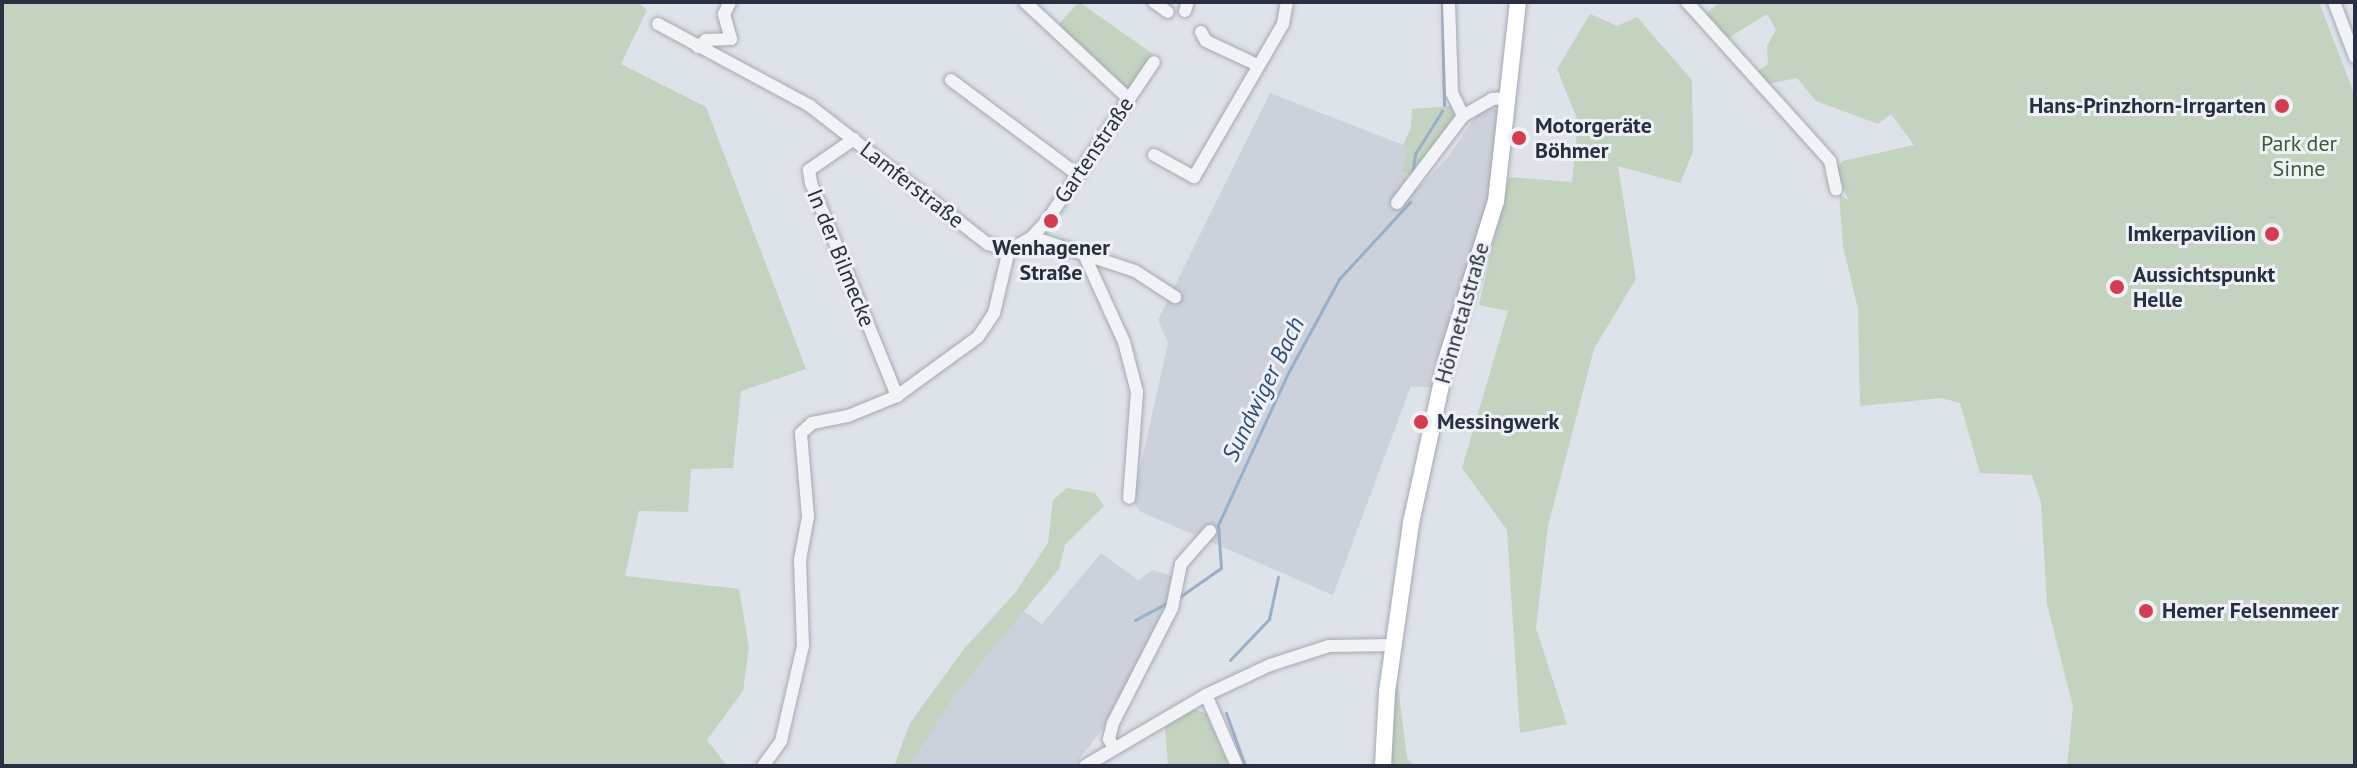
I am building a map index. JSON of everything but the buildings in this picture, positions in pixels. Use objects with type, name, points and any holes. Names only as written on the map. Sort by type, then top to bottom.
[{"type":"main road","name":"Hönnetalstraße","points":[[1383,766],[1382,735],[1394,645],[1431,422],[1460,309],[1496,201],[1518,2]]},
{"type":"street","points":[[698,47],[706,40],[731,39],[724,14],[730,2]]},
{"type":"street","points":[[1025,2],[1129,99]]},
{"type":"street","points":[[1154,2],[1168,12]]},
{"type":"street","points":[[1154,155],[1194,177],[1255,64],[1283,24],[1287,2]]},
{"type":"street","points":[[1449,2],[1452,93],[1463,116]]},
{"type":"street","points":[[1687,2],[1830,161],[1836,189]]},
{"type":"street","points":[[2334,2],[2355,57]]},
{"type":"street","name":"Lamferstraße","points":[[658,24],[810,106],[988,244],[1009,250]]},
{"type":"street","points":[[1201,32],[1206,41],[1255,64]]},
{"type":"street","name":"Gartenstraße","points":[[1032,237],[1154,62]]},
{"type":"street","points":[[951,80],[1078,175]]},
{"type":"street","points":[[1397,203],[1463,116],[1492,99],[1507,98]]},
{"type":"street","name":"In der Bilmecke","points":[[854,139],[809,170],[811,183],[897,396]]},
{"type":"street","points":[[763,766],[781,741],[803,646],[800,560],[808,517],[801,433],[812,423],[848,416],[897,396],[978,337],[994,313],[1009,250],[1032,237],[1135,271],[1175,297]]},
{"type":"street","points":[[1083,252],[1124,342],[1137,392],[1129,498]]},
{"type":"street","points":[[1114,748],[1109,739],[1113,723],[1172,608],[1181,564],[1210,531]]},
{"type":"street","points":[[1085,766],[1206,695],[1314,649],[1361,643],[1394,645]]},
{"type":"street","points":[[1206,695],[1237,766]]},
{"type":"shaded area","points":[[1270,93],[1411,148],[1400,172],[1408,176],[1396,201],[1401,206],[1449,156],[1483,105],[1498,110],[1493,195],[1436,388],[1411,386],[1333,595],[1139,511],[1133,500],[1168,343],[1158,320]]},
{"type":"shaded area","points":[[1101,553],[1138,580],[1153,570],[1172,576],[1167,611],[1110,719],[1074,766],[909,766],[960,688],[1022,610],[1042,624]]},
{"type":"green space","points":[[2,2],[638,2],[647,10],[621,64],[706,107],[806,369],[741,391],[733,468],[691,469],[688,512],[639,511],[625,576],[739,589],[749,648],[743,691],[707,740],[727,766],[2,766]]},
{"type":"green space","points":[[1079,2],[1153,54],[1129,93],[1058,25]]},
{"type":"green space","name":"Park der Sinne","points":[[1720,2],[2319,2],[2355,96],[2355,766],[2067,766],[2073,707],[2047,604],[2041,502],[2032,475],[1980,473],[1960,403],[1942,398],[1860,406],[1858,309],[1843,246],[1839,194],[1848,200],[1836,168],[1843,161],[1914,145],[1891,114],[1878,124],[1816,101],[1797,78],[1764,85],[1754,74],[1768,64],[1767,46],[1776,30],[1767,14],[1725,40],[1705,15]]},
{"type":"green space","points":[[1590,14],[1617,26],[1637,17],[1692,80],[1693,152],[1680,183],[1618,166],[1636,279],[1594,349],[1548,526],[1536,628],[1567,724],[1520,733],[1507,530],[1462,468],[1508,311],[1479,305],[1509,177],[1572,182],[1578,121],[1557,69]]},
{"type":"green space","points":[[1451,106],[1455,119],[1415,177],[1400,172],[1410,149],[1403,145],[1411,128],[1412,109]]},
{"type":"green space","points":[[1067,488],[1095,493],[1104,506],[1065,545],[1059,569],[960,688],[909,766],[894,766],[910,723],[964,649],[1015,593],[1048,543],[1053,500]]},
{"type":"green space","points":[[1396,671],[1407,758],[1414,766],[1391,766],[1388,727]]},
{"type":"green space","points":[[1195,710],[1206,713],[1229,766],[1168,766],[1165,726]]},
{"type":"waterway","name":"Sundwiger Bach","points":[[1442,2],[1444,105]]},
{"type":"waterway","name":"Sundwiger Bach","points":[[1412,176],[1415,154],[1442,111]]},
{"type":"waterway","name":"Sundwiger Bach","points":[[1178,598],[1221,568],[1218,525],[1288,373],[1339,279],[1410,202]]},
{"type":"waterway","name":"Sundwiger Bach","points":[[1230,660],[1269,619],[1278,577]]},
{"type":"waterway","name":"Sundwiger Bach","points":[[1135,620],[1167,603]]},
{"type":"waterway","points":[[1226,713],[1245,766]]},
{"type":"place","name":"Hans-Prinzhorn-Irrgarten","points":[[2282,106]]},
{"type":"place","name":"Motorgeräte Böhmer","points":[[1519,138]]},
{"type":"place","name":"Wenhagener Straße","points":[[1051,221]]},
{"type":"place","name":"Imkerpavilion","points":[[2272,234]]},
{"type":"place","name":"Aussichtspunkt Helle","points":[[2117,287]]},
{"type":"place","name":"Messingwerk","points":[[1421,422]]},
{"type":"place","name":"Hemer Felsenmeer","points":[[2146,611]]}]
